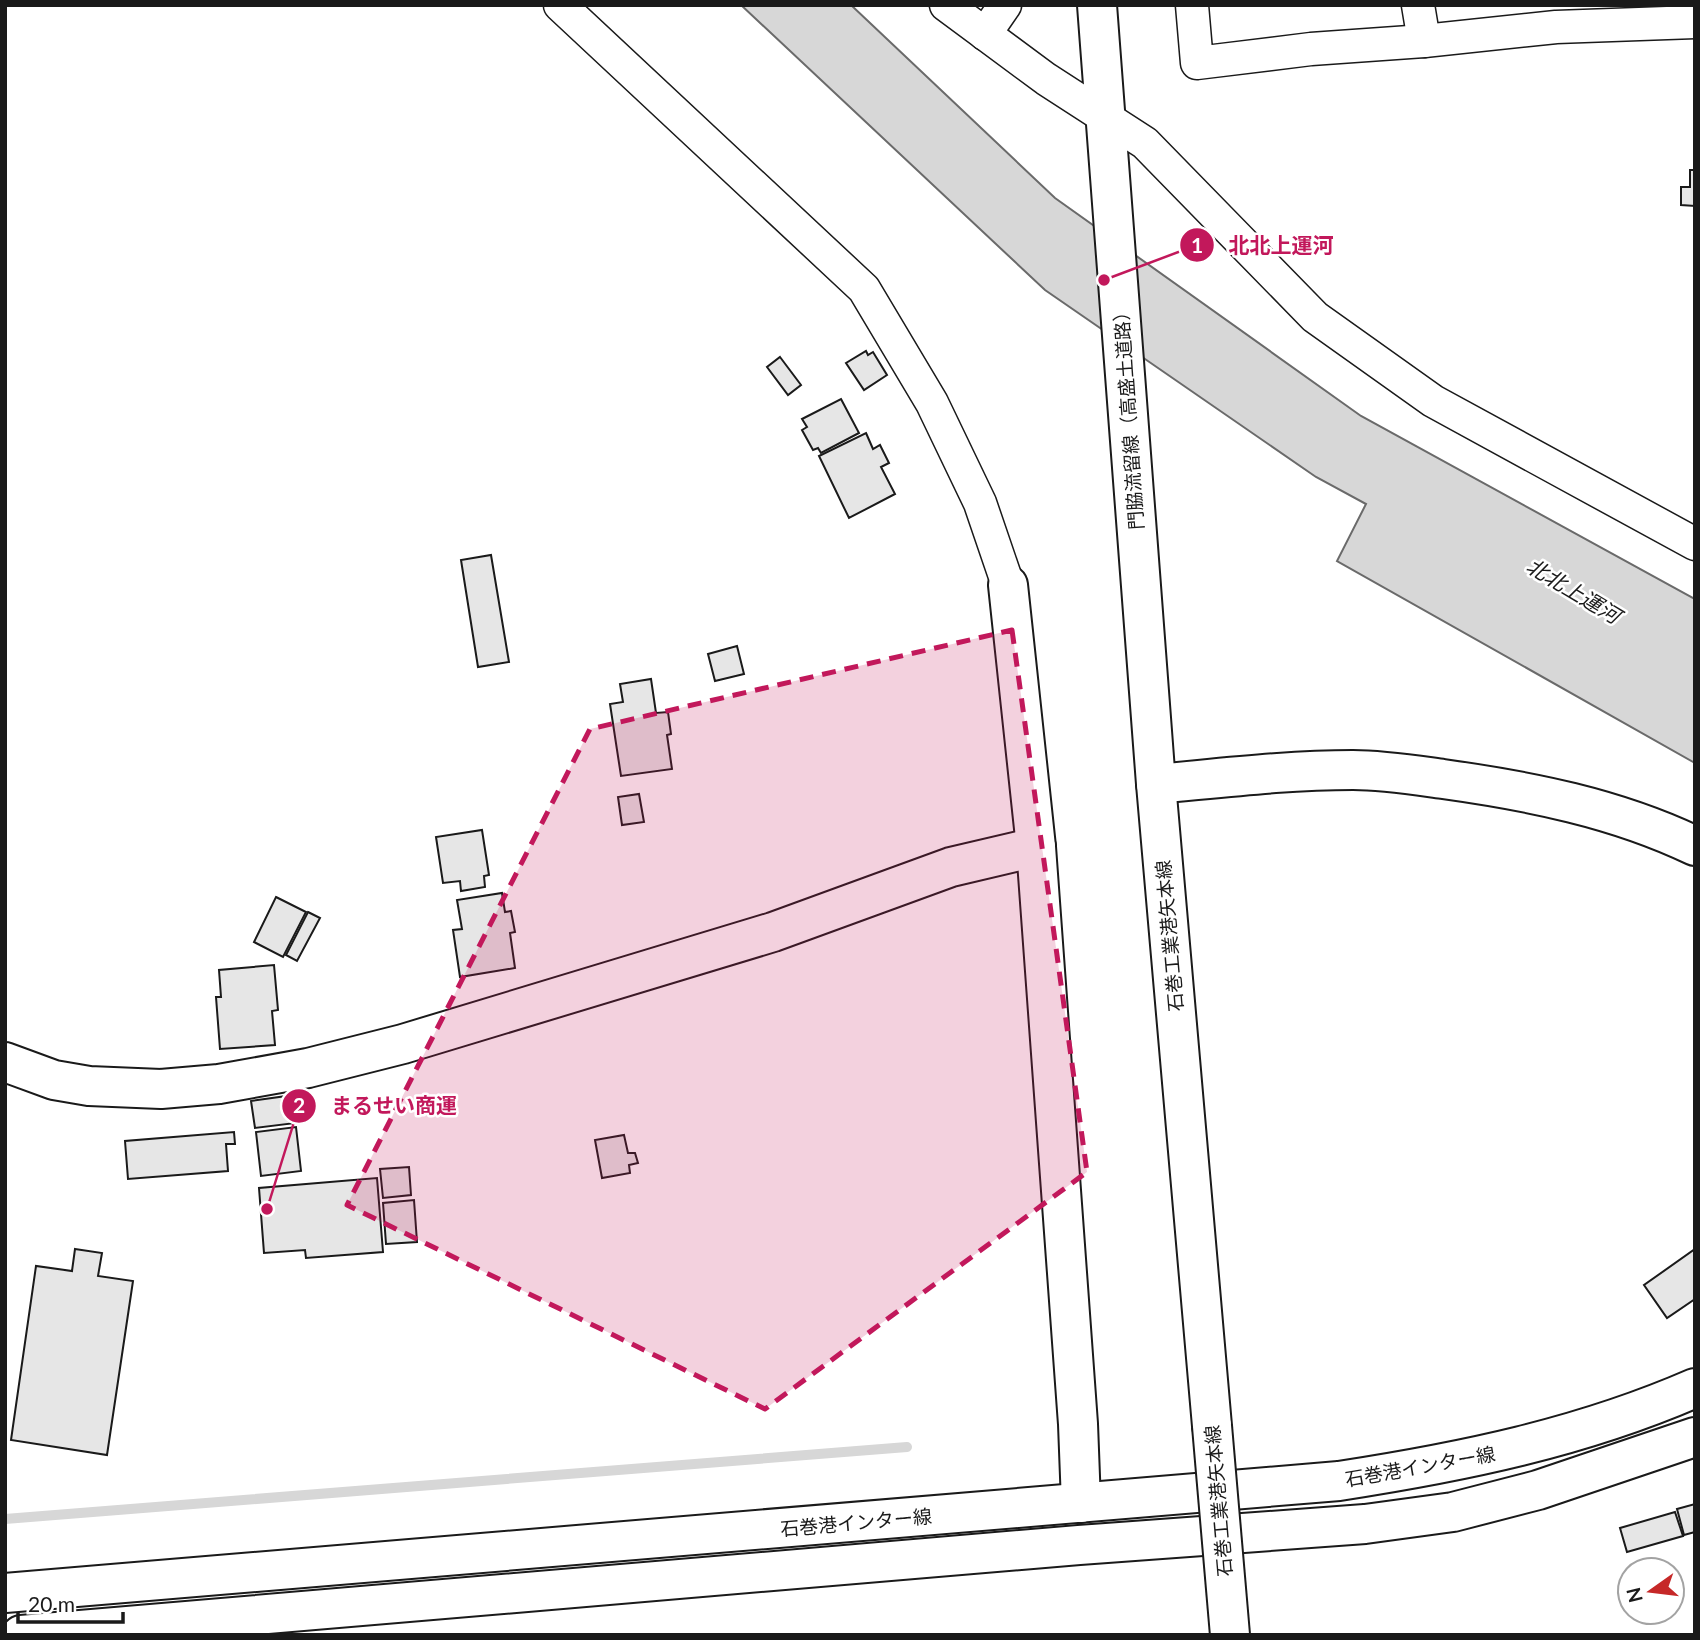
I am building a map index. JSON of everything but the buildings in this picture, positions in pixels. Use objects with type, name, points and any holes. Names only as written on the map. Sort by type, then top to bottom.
[{"type":"main road","name":"門脇流留線（高盛土道路）","points":[[1097,5],[1156,784]]},
{"type":"main road","points":[[1008,585],[1036,847],[1082,1503]]},
{"type":"main road","points":[[1156,784],[1285,772],[1344,770],[1428,777],[1504,787],[1593,808],[1695,846]]},
{"type":"main road","name":"石巻工業港矢本線","points":[[1156,784],[1230,1635]]},
{"type":"main road","points":[[5,1062],[54,1080],[89,1086],[161,1089],[219,1084],[307,1068],[403,1044],[773,932],[951,867],[1036,847]]},
{"type":"main road","name":"石巻港インター線","points":[[5,1593],[1339,1482],[1443,1465],[1541,1443],[1695,1388]]},
{"type":"main road","points":[[21,1635],[1065,1546],[1365,1524],[1453,1512],[1538,1490],[1695,1437]]},
{"type":"street","points":[[560,5],[864,289],[932,403],[980,503],[1008,585]]},
{"type":"street","points":[[946,5],[1145,143],[1315,317],[1433,401],[1695,544]]},
{"type":"street","points":[[985,34],[1006,5]]},
{"type":"street","points":[[1192,5],[1197,63],[1311,49],[1424,41],[1556,27],[1695,22]]},
{"type":"street","points":[[1418,5],[1424,41]]},
{"type":"highlighted area","points":[[1012,630],[1087,1172],[765,1409],[347,1205],[590,729]]},
{"type":"water","points":[[741,5],[851,5],[1055,198],[1361,416],[1695,599],[1695,763],[1337,561],[1366,504],[1316,477],[1045,290]]},
{"type":"waterway","points":[[5,1519],[907,1447]]},
{"type":"place","name":"北北上運河","points":[[1104,280]]},
{"type":"place","name":"まるせい商運","points":[[267,1209]]}]
